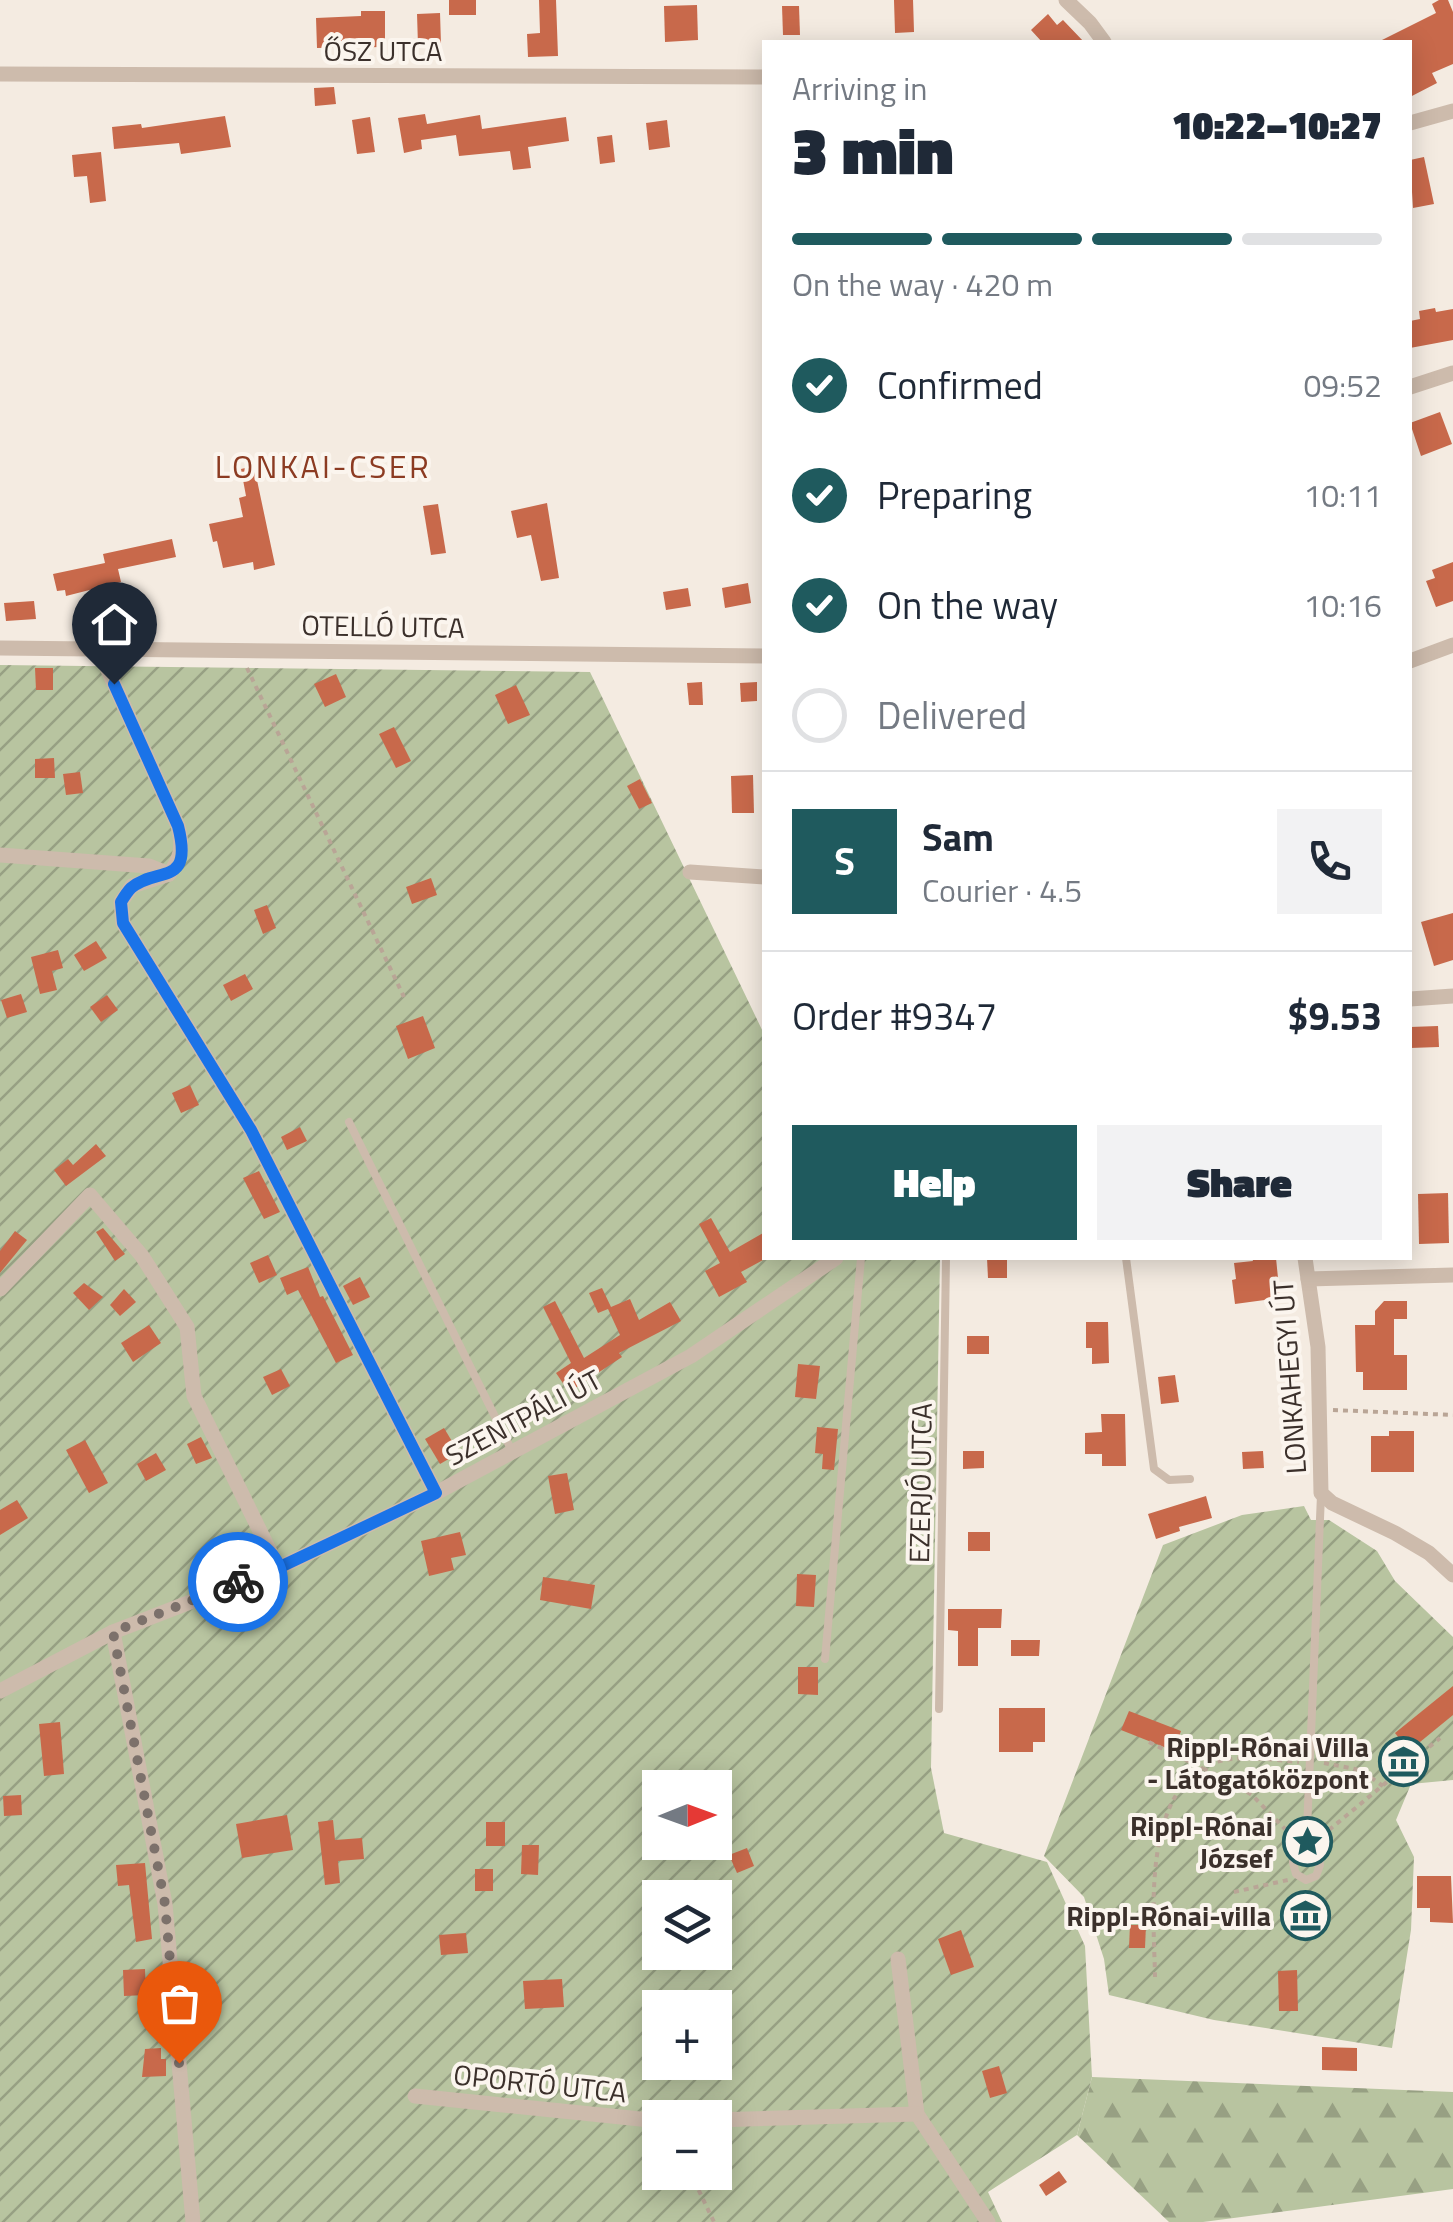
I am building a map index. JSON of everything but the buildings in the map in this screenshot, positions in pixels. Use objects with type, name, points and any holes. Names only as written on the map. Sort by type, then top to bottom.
[{"type":"street","points":[[1066,0],[1103,40]]},
{"type":"street","name":"ŐSZ UTCA","points":[[0,74],[762,77]]},
{"type":"street","points":[[1412,122],[1453,111]]},
{"type":"street","points":[[1412,386],[1453,374]]},
{"type":"street","points":[[1412,661],[1453,645]]},
{"type":"street","name":"OTELLÓ UTCA","points":[[0,648],[762,656]]},
{"type":"street","points":[[98,648],[178,826],[182,843],[180,861],[170,874],[132,886],[121,902],[123,923],[251,1130],[436,1493]]},
{"type":"street","points":[[0,855],[148,866],[170,874]]},
{"type":"street","points":[[690,872],[762,877]]},
{"type":"street","points":[[1412,999],[1453,996]]},
{"type":"street","points":[[0,1289],[90,1196],[142,1256],[188,1327],[194,1396],[278,1568]]},
{"type":"street","name":"SZENTPÁLI ÚT","points":[[0,1691],[113,1632],[278,1568],[436,1493],[691,1356],[833,1260]]},
{"type":"street","name":"LONKAHEGYI ÚT","points":[[1305,1260],[1321,1410],[1321,1494]]},
{"type":"street","points":[[1308,1279],[1453,1275]]},
{"type":"street","points":[[1321,1494],[1429,1553],[1453,1575]]},
{"type":"street","points":[[113,1632],[165,1904],[193,2222]]},
{"type":"street","points":[[898,1960],[917,2114],[988,2222]]},
{"type":"street","name":"OPORTÓ UTCA","points":[[415,2096],[642,2118]]},
{"type":"street","points":[[732,2119],[917,2114]]},
{"type":"lane","points":[[349,1122],[512,1451]]},
{"type":"lane","points":[[825,1660],[861,1260]]},
{"type":"lane","name":"EZERJÓ UTCA","points":[[940,1709],[946,1260]]},
{"type":"lane","points":[[1126,1260],[1154,1469],[1168,1480],[1190,1479]]},
{"type":"lane","points":[[1307,1830],[1318,1840],[1320,1865],[1316,1876],[1306,1880],[1296,1874],[1293,1863],[1296,1840],[1307,1830],[1321,1494]]},
{"type":"path","points":[[239,650],[404,997]]},
{"type":"path","points":[[1321,1410],[1453,1415]]},
{"type":"path","points":[[1318,1840],[1440,1738]]},
{"type":"path","points":[[1149,1742],[1252,1795],[1296,1840]]},
{"type":"path","points":[[1155,1977],[1153,1893],[1159,1842],[1170,1806],[1185,1782],[1217,1762],[1240,1759],[1310,1762],[1360,1770],[1383,1786]]},
{"type":"path","points":[[1234,1892],[1285,1882],[1296,1874]]},
{"type":"path","points":[[699,2190],[714,2222]]},
{"type":"green space","points":[[0,665],[590,672],[762,1030],[762,1260],[940,1260],[931,1768],[944,1833],[1047,1862],[1085,1946],[1092,2077],[1077,2135],[988,2192],[1002,2222],[0,2222]]},
{"type":"green space","points":[[1304,1506],[1311,1520],[1329,1520],[1377,1551],[1395,1581],[1453,1637],[1453,1780],[1411,1784],[1396,1820],[1414,1857],[1411,1930],[1392,2048],[1214,2020],[1109,1995],[1104,1959],[1084,1897],[1044,1856],[1163,1545],[1242,1515]]},
{"type":"green space","points":[[1092,2077],[1453,2092],[1453,2189],[1203,2222],[1169,2222],[1077,2135]]},
{"type":"way so far","points":[[179,2063],[165,1904],[113,1632],[238,1582]]},
{"type":"place","name":"Rippl-Rónai Villa - Látogatóközpont","points":[[1404,1762]]},
{"type":"place","name":"Rippl-Rónai József","points":[[1308,1841]]},
{"type":"place","name":"Rippl-Rónai-villa","points":[[1306,1915]]},
{"type":"district","name":"LONKAI-CSER","points":[[323,466]]},
{"type":"route","points":[[114,684],[178,826],[182,843],[180,861],[170,874],[132,886],[121,902],[123,923],[251,1130],[436,1493],[278,1568],[238,1582]]}]
